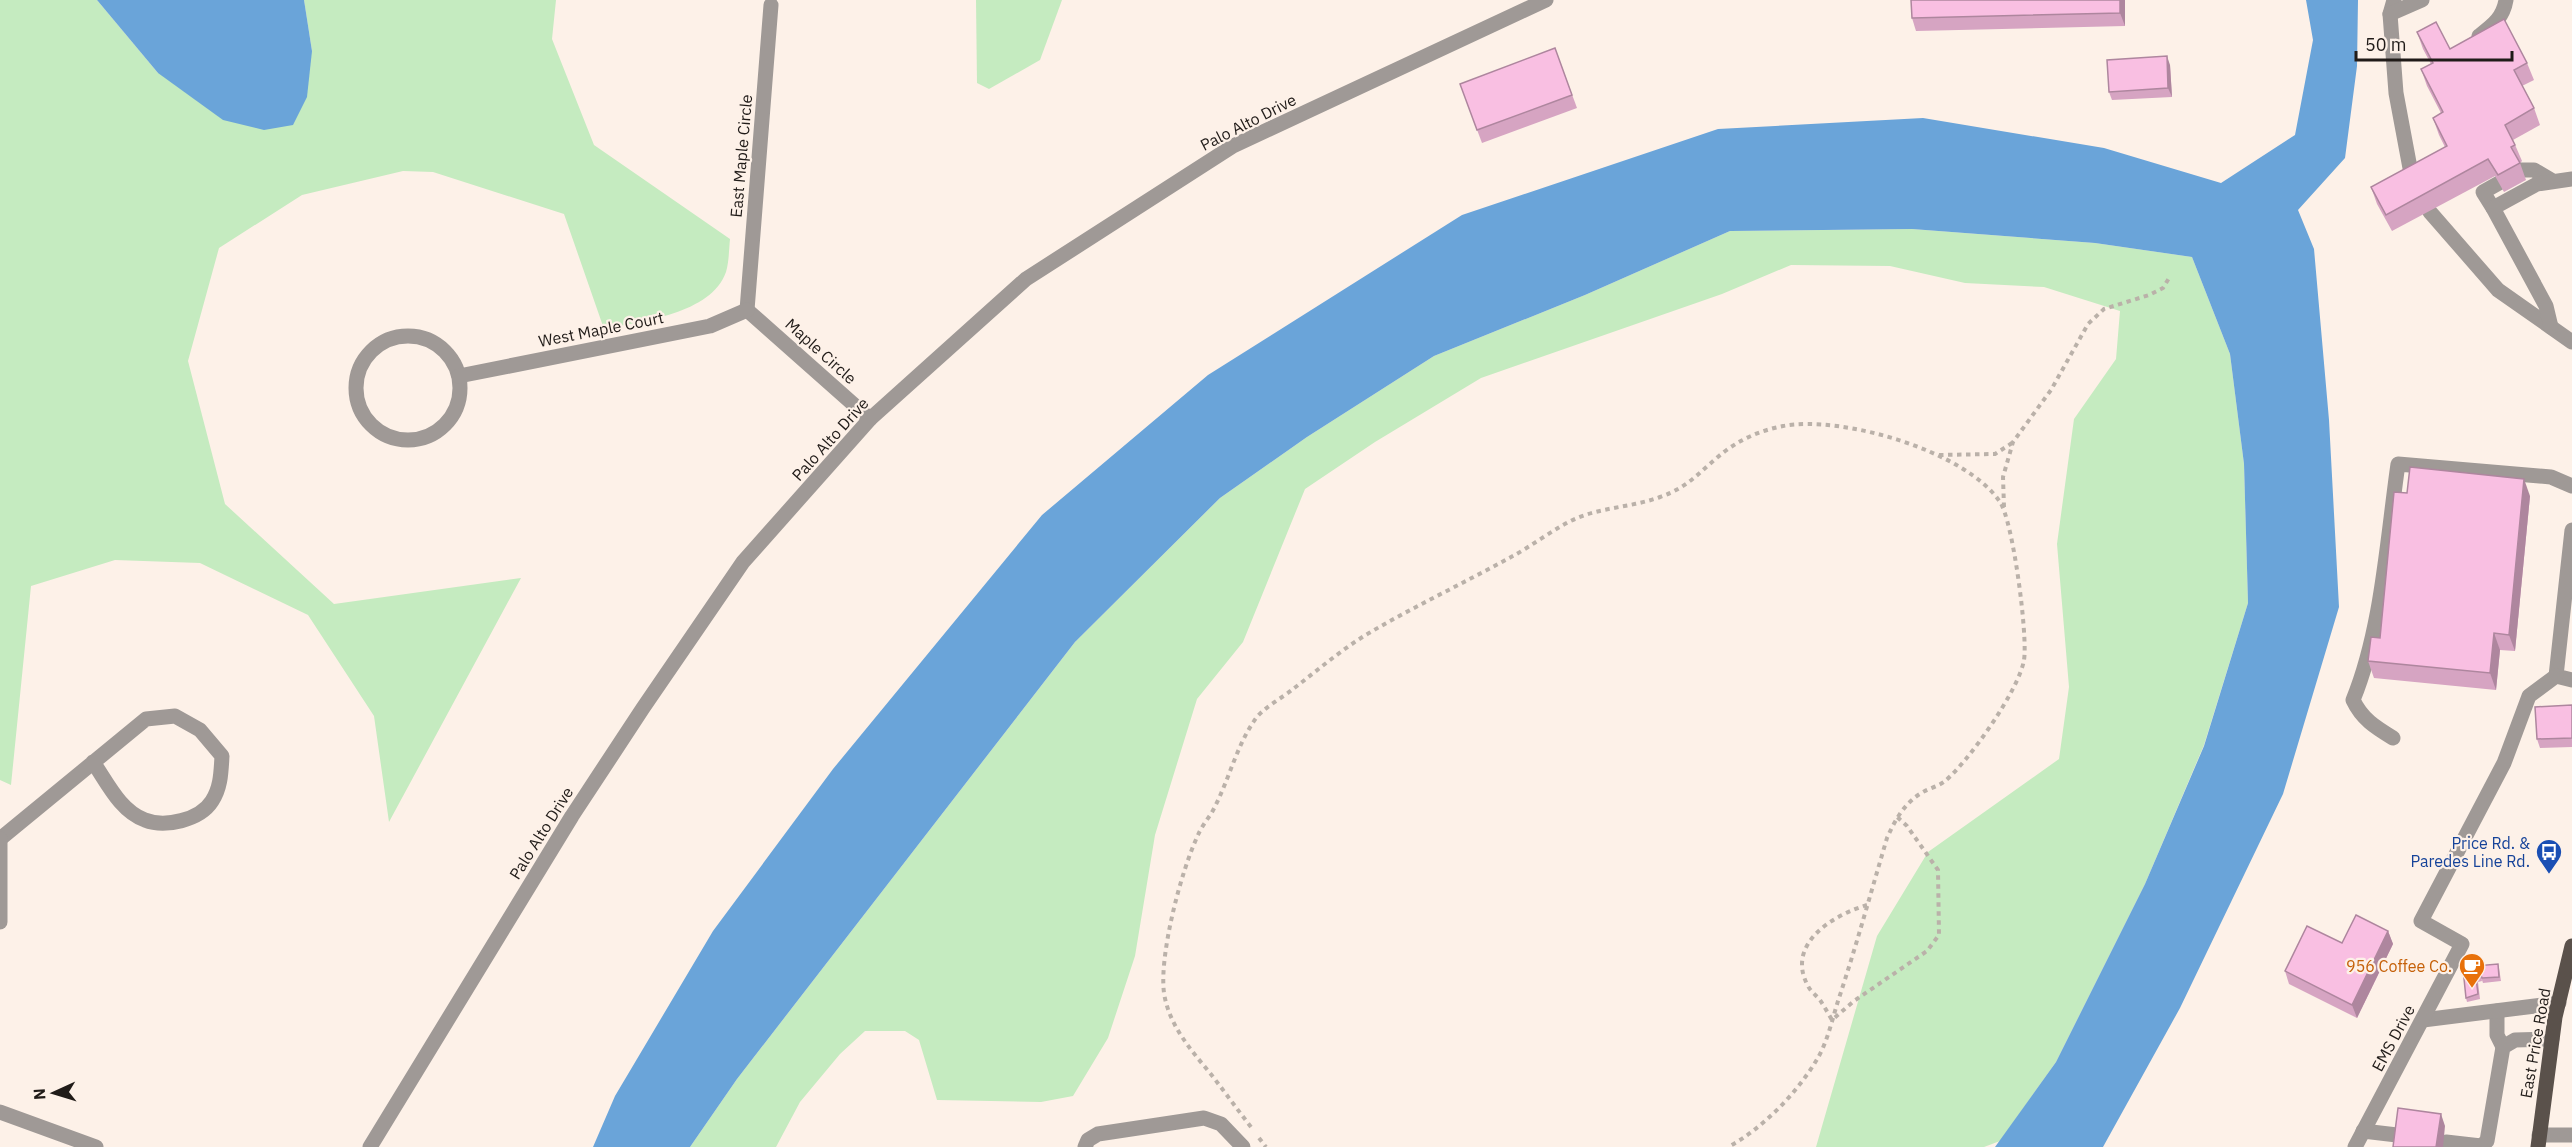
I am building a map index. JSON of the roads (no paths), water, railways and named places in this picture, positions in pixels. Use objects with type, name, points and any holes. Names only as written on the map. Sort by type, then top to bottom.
[{"type":"main road","name":"East Price Road","points":[[2539,1141],[2552,1039],[2572,946]]},
{"type":"street","name":"Palo Alto Drive","points":[[370,1147],[572,816],[743,562],[870,419],[1026,279],[1233,146],[1546,0]]},
{"type":"street","points":[[2413,184],[2396,93],[2392,7],[2422,0]]},
{"type":"street","points":[[2463,48],[2497,23],[2504,13],[2506,0]]},
{"type":"street","name":"East Maple Circle","points":[[747,310],[771,4]]},
{"type":"street","points":[[2520,170],[2534,170],[2551,180]]},
{"type":"street","points":[[2493,208],[2537,184],[2551,180],[2572,179]]},
{"type":"street","points":[[2499,183],[2483,192],[2546,306],[2551,327]]},
{"type":"street","points":[[2430,212],[2498,290],[2572,342]]},
{"type":"street","name":"Maple Circle","points":[[747,310],[870,419]]},
{"type":"street","name":"West Maple Court","points":[[459,376],[710,326],[747,310]]},
{"type":"street","points":[[405,335],[423,338],[439,346],[452,359],[459,376],[460,392],[456,408],[448,423],[435,434],[420,440],[403,441],[387,437],[373,428],[363,415],[356,399],[356,381],[361,364],[372,350],[388,339],[396,337],[405,335]]},
{"type":"street","points":[[2393,738],[2367,722],[2353,700],[2363,675],[2373,635],[2398,464],[2551,477],[2572,486]]},
{"type":"street","points":[[2572,530],[2556,676],[2572,680]]},
{"type":"street","name":"EMS Drive","points":[[2355,1147],[2462,944],[2421,921],[2505,763],[2529,696],[2556,676]]},
{"type":"street","points":[[0,922],[0,839],[93,762],[146,719],[175,716],[200,730],[222,756],[221,780],[212,802],[190,818],[170,824],[145,821],[127,809],[93,762]]},
{"type":"street","points":[[2423,1020],[2559,1003]]},
{"type":"street","points":[[2446,1142],[2481,1146],[2487,1141],[2503,1047],[2497,1035],[2497,1011]]},
{"type":"street","points":[[2503,1047],[2514,1040],[2552,1039]]},
{"type":"street","points":[[0,1112],[96,1147]]},
{"type":"street","points":[[1085,1147],[1088,1140],[1098,1134],[1204,1118],[1221,1124],[1242,1147]]},
{"type":"street","points":[[2363,1131],[2397,1135]]},
{"type":"street","points":[[2539,1141],[2572,1136]]},
{"type":"water","points":[[97,0],[304,0],[312,51],[307,97],[293,125],[264,130],[223,120],[158,73]]},
{"type":"water","points":[[2306,0],[2358,0],[2357,66],[2345,158],[2298,210],[2314,249],[2329,420],[2339,607],[2283,794],[2180,1008],[2103,1147],[1995,1147],[2056,1062],[2145,884],[2204,746],[2248,603],[2244,464],[2230,354],[2192,257],[2095,243],[1912,229],[1730,231],[1585,295],[1434,356],[1307,437],[1220,498],[1075,642],[737,1079],[690,1147],[593,1147],[615,1096],[713,931],[833,769],[1042,515],[1208,375],[1462,215],[1718,129],[1923,118],[2104,148],[2221,183],[2295,135],[2313,40]]},
{"type":"place","name":"Price Rd. & Paredes Line Rd.","points":[[2549,875]]},
{"type":"place","name":"956 Coffee Co.","points":[[2472,989]]}]
